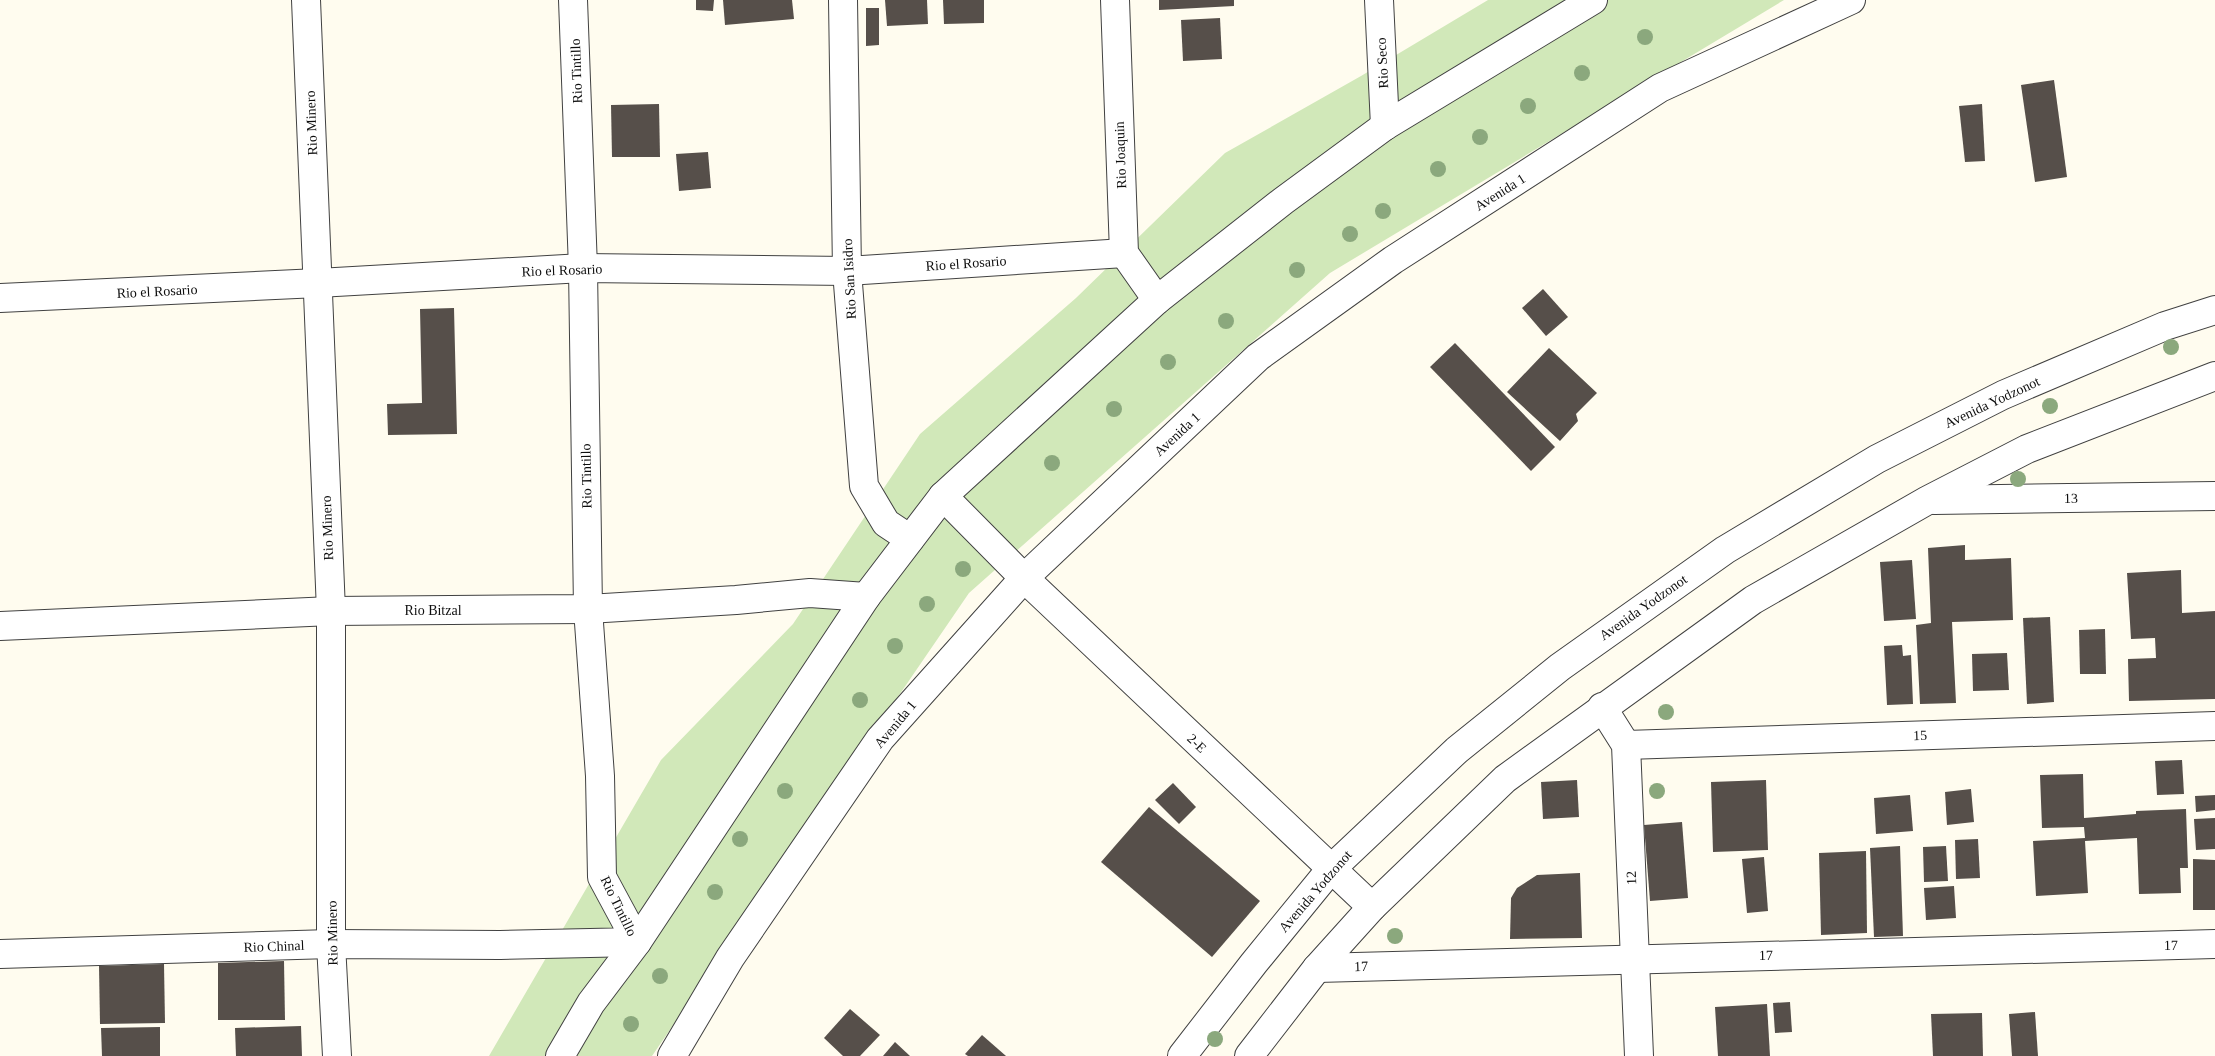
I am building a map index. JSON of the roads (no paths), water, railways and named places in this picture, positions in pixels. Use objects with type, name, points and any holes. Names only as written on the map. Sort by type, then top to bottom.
[{"type":"street","name":"Rio Minero","points":[[306,0],[331,611],[331,944],[337,1056]]},
{"type":"street","name":"Rio Tintillo","points":[[574,0],[583,268],[588,609],[600,776],[602,877],[637,942]]},
{"type":"street","name":"Rio San Isidro","points":[[843,0],[847,271],[864,486],[886,522],[910,539]]},
{"type":"street","name":"Rio Joaquin","points":[[1115,0],[1124,253]]},
{"type":"street","name":"Rio Seco","points":[[1379,0],[1385,126]]},
{"type":"street","points":[[560,1056],[591,1003],[637,942],[866,597],[943,496],[1157,300],[1283,201],[1385,126],[1593,0]]},
{"type":"street","name":"Avenida 1","points":[[672,1056],[730,958],[880,739],[1024,578],[1258,357],[1393,260],[1660,88],[1850,0]]},
{"type":"street","name":"Rio el Rosario","points":[[0,298],[583,268],[847,271],[1124,253]]},
{"type":"street","points":[[1124,253],[1157,300]]},
{"type":"street","name":"Avenida Yodzonot","points":[[1182,1056],[1254,963],[1330,870],[1457,750],[1560,666],[1725,550],[1877,458],[2003,395],[2165,326],[2215,310]]},
{"type":"street","points":[[1249,1056],[1317,968],[1372,907],[1505,780],[1602,707],[1752,600],[1928,500],[2027,449],[2215,376]]},
{"type":"street","name":"2-E","points":[[943,496],[1024,578],[1330,870],[1372,907]]},
{"type":"street","name":"13","points":[[1928,500],[2215,496]]},
{"type":"street","name":"Rio Bitzal","points":[[0,626],[331,611],[588,609],[810,593],[866,597]]},
{"type":"street","name":"12","points":[[1602,707],[1626,745],[1639,1056]]},
{"type":"street","name":"15","points":[[1626,745],[2215,726]]},
{"type":"street","name":"Rio Chinal","points":[[0,954],[331,944],[500,945],[637,942]]},
{"type":"street","name":"17","points":[[1317,968],[2215,944]]}]
